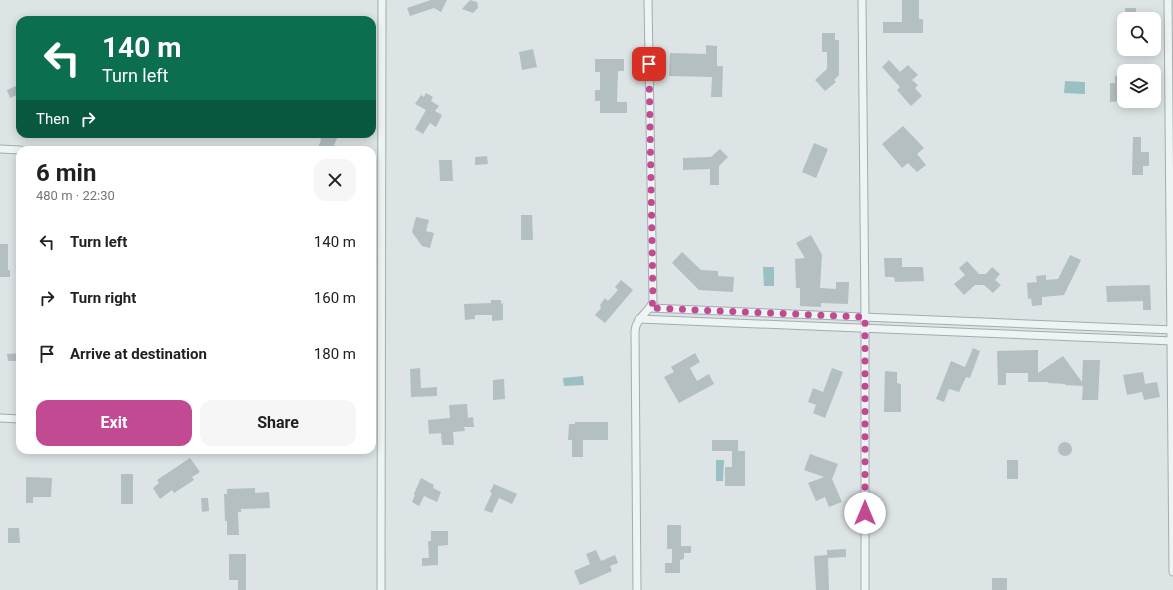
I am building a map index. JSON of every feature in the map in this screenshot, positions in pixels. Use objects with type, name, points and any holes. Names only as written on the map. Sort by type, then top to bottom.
[{"type":"street","points":[[381,590],[382,0]]},
{"type":"street","points":[[637,590],[635,325],[650,308],[653,302],[648,0]]},
{"type":"street","points":[[862,0],[865,317],[865,590]]},
{"type":"street","points":[[1168,0],[1173,572]]},
{"type":"street","points":[[0,149],[16,150]]},
{"type":"street","points":[[650,308],[1172,330]]},
{"type":"street","points":[[639,319],[1172,341]]},
{"type":"street","points":[[0,418],[16,419]]},
{"type":"water","points":[[1065,81],[1085,82],[1085,94],[1064,93]]},
{"type":"water","points":[[763,267],[774,267],[774,286],[764,286]]},
{"type":"water","points":[[583,376],[584,385],[564,386],[563,378]]},
{"type":"water","points":[[716,460],[724,460],[723,481],[716,481]]},
{"type":"building","points":[[431,0],[447,0],[441,12],[434,8],[410,16],[407,8]]},
{"type":"building","points":[[470,0],[477,2],[478,8],[473,13],[462,9]]},
{"type":"building","points":[[902,0],[919,0],[919,19],[923,19],[923,33],[883,33],[883,22],[902,22]]},
{"type":"building","points":[[1125,8],[1136,8],[1136,12],[1125,12]]},
{"type":"building","points":[[822,33],[835,33],[835,40],[839,40],[839,75],[834,80],[836,82],[825,91],[815,80],[827,69],[827,52],[822,52]]},
{"type":"building","points":[[706,45],[717,46],[717,66],[723,66],[722,97],[711,97],[712,77],[669,76],[670,53],[706,54]]},
{"type":"building","points":[[533,49],[537,67],[522,70],[519,52]]},
{"type":"building","points":[[595,59],[624,59],[624,71],[618,71],[617,102],[627,102],[627,113],[600,113],[600,101],[595,101],[595,90],[600,90],[600,72],[595,72]]},
{"type":"building","points":[[889,60],[900,72],[908,65],[918,75],[912,80],[918,85],[915,88],[922,96],[911,106],[897,90],[900,87],[882,67]]},
{"type":"building","points":[[1115,76],[1117,76],[1117,102],[1110,102],[1110,83],[1115,83]]},
{"type":"building","points":[[16,86],[16,95],[10,98],[7,90]]},
{"type":"building","points":[[426,93],[433,97],[431,101],[439,106],[435,111],[442,115],[436,127],[430,123],[423,134],[415,129],[426,110],[415,104],[421,95],[424,97]]},
{"type":"building","points":[[903,126],[924,148],[917,154],[926,165],[917,172],[908,163],[902,168],[882,144]]},
{"type":"building","points":[[1133,137],[1141,137],[1141,152],[1149,152],[1149,166],[1143,166],[1143,175],[1132,175]]},
{"type":"building","points":[[320,138],[337,138],[334,146],[319,146]]},
{"type":"building","points":[[814,143],[828,149],[816,178],[802,172]]},
{"type":"building","points":[[720,149],[728,157],[719,166],[719,185],[710,185],[710,169],[683,170],[683,158],[711,157]]},
{"type":"building","points":[[487,156],[488,164],[475,165],[475,157]]},
{"type":"building","points":[[439,160],[452,160],[453,181],[440,181]]},
{"type":"building","points":[[521,215],[532,215],[533,240],[521,240]]},
{"type":"building","points":[[416,217],[429,220],[426,231],[434,233],[430,248],[422,246],[412,232]]},
{"type":"building","points":[[811,235],[822,255],[820,288],[836,289],[836,282],[849,282],[848,304],[821,303],[821,307],[800,306],[800,288],[796,288],[795,259],[805,258],[796,243]]},
{"type":"building","points":[[0,244],[8,244],[8,270],[10,270],[10,277],[0,277]]},
{"type":"building","points":[[682,252],[701,270],[718,271],[718,276],[734,277],[733,292],[699,290],[672,263]]},
{"type":"building","points":[[1070,255],[1081,260],[1064,295],[1042,297],[1042,305],[1032,306],[1031,298],[1028,299],[1027,283],[1037,282],[1036,276],[1046,275],[1046,280],[1058,279]]},
{"type":"building","points":[[884,258],[902,258],[902,267],[923,267],[924,281],[895,282],[894,277],[885,277]]},
{"type":"building","points":[[967,261],[979,274],[986,274],[992,267],[1000,274],[995,280],[1001,285],[993,293],[984,285],[975,285],[964,295],[954,284],[965,275],[959,268]]},
{"type":"building","points":[[621,280],[633,290],[605,323],[595,315],[601,308],[600,305],[605,298],[608,301],[618,290],[615,287]]},
{"type":"building","points":[[1150,285],[1151,310],[1143,310],[1143,301],[1107,302],[1106,286]]},
{"type":"building","points":[[491,300],[501,300],[501,304],[503,303],[503,320],[492,321],[492,315],[475,315],[475,319],[465,320],[464,304],[491,303]]},
{"type":"building","points":[[973,348],[980,351],[970,378],[966,377],[959,392],[949,389],[944,402],[936,399],[951,361],[965,367]]},
{"type":"building","points":[[1038,350],[1038,373],[1063,356],[1082,382],[1083,360],[1100,360],[1098,400],[1082,400],[1083,386],[1048,382],[1027,382],[1028,373],[1006,373],[1006,385],[998,385],[997,351]]},
{"type":"building","points":[[16,353],[16,361],[8,361],[7,354]]},
{"type":"building","points":[[695,353],[700,362],[690,368],[697,381],[709,374],[714,384],[679,403],[664,377],[674,372],[671,367]]},
{"type":"building","points":[[420,368],[421,388],[437,387],[437,396],[411,397],[410,369]]},
{"type":"building","points":[[832,368],[843,372],[825,418],[813,413],[816,405],[808,402],[813,388],[823,392]]},
{"type":"building","points":[[885,371],[897,372],[897,383],[901,384],[901,412],[884,412]]},
{"type":"building","points":[[1143,372],[1145,384],[1157,382],[1160,397],[1144,400],[1142,392],[1127,395],[1123,375]]},
{"type":"building","points":[[504,379],[505,399],[493,400],[493,380]]},
{"type":"building","points":[[467,404],[468,418],[473,417],[474,427],[464,427],[465,431],[453,432],[454,445],[442,445],[441,433],[429,434],[428,420],[450,418],[449,405]]},
{"type":"building","points":[[575,422],[608,422],[608,440],[583,440],[583,457],[572,457],[572,440],[568,440],[569,424],[575,424]]},
{"type":"building","points":[[712,440],[738,440],[738,451],[712,451]]},
{"type":"building","points":[[1062,442],[1068,442],[1072,446],[1072,452],[1068,456],[1062,456],[1058,452],[1058,446]]},
{"type":"building","points":[[732,451],[745,451],[745,486],[725,486],[725,467],[732,467]]},
{"type":"building","points":[[810,454],[838,464],[832,479],[842,502],[829,507],[825,497],[816,501],[808,483],[824,477],[804,470]]},
{"type":"building","points":[[190,458],[200,472],[192,477],[194,480],[174,493],[172,490],[160,499],[153,488],[159,483],[157,480]]},
{"type":"building","points":[[1007,460],[1018,460],[1018,479],[1007,479]]},
{"type":"building","points":[[121,474],[133,474],[133,504],[121,504]]},
{"type":"building","points":[[26,477],[52,478],[51,497],[33,497],[33,503],[26,503]]},
{"type":"building","points":[[421,478],[434,485],[433,488],[441,492],[437,502],[424,496],[419,506],[412,502]]},
{"type":"building","points":[[494,484],[517,494],[512,504],[499,498],[492,513],[484,510],[492,493],[490,492]]},
{"type":"building","points":[[255,488],[255,493],[269,492],[270,508],[241,509],[241,512],[238,512],[239,535],[227,535],[224,494],[227,494],[227,489]]},
{"type":"building","points":[[201,498],[208,498],[209,511],[202,512]]},
{"type":"building","points":[[667,525],[681,525],[681,546],[691,546],[691,553],[684,553],[684,559],[680,560],[680,573],[665,573],[665,563],[672,563],[672,549],[667,549]]},
{"type":"building","points":[[8,528],[19,528],[20,543],[8,543]]},
{"type":"building","points":[[431,531],[448,531],[448,545],[438,546],[438,565],[422,566],[422,558],[429,558],[428,541],[431,541]]},
{"type":"building","points":[[846,549],[846,557],[828,558],[829,590],[816,590],[814,556],[827,555],[827,550]]},
{"type":"building","points":[[596,550],[601,561],[615,555],[618,563],[610,566],[612,571],[580,585],[574,571],[590,564],[586,554]]},
{"type":"building","points":[[229,554],[246,554],[246,590],[238,590],[238,580],[229,580]]},
{"type":"building","points":[[992,578],[1007,578],[1007,590],[992,590]]},
{"type":"route","points":[[649,64],[653,302],[650,308],[865,317],[865,513]]}]
